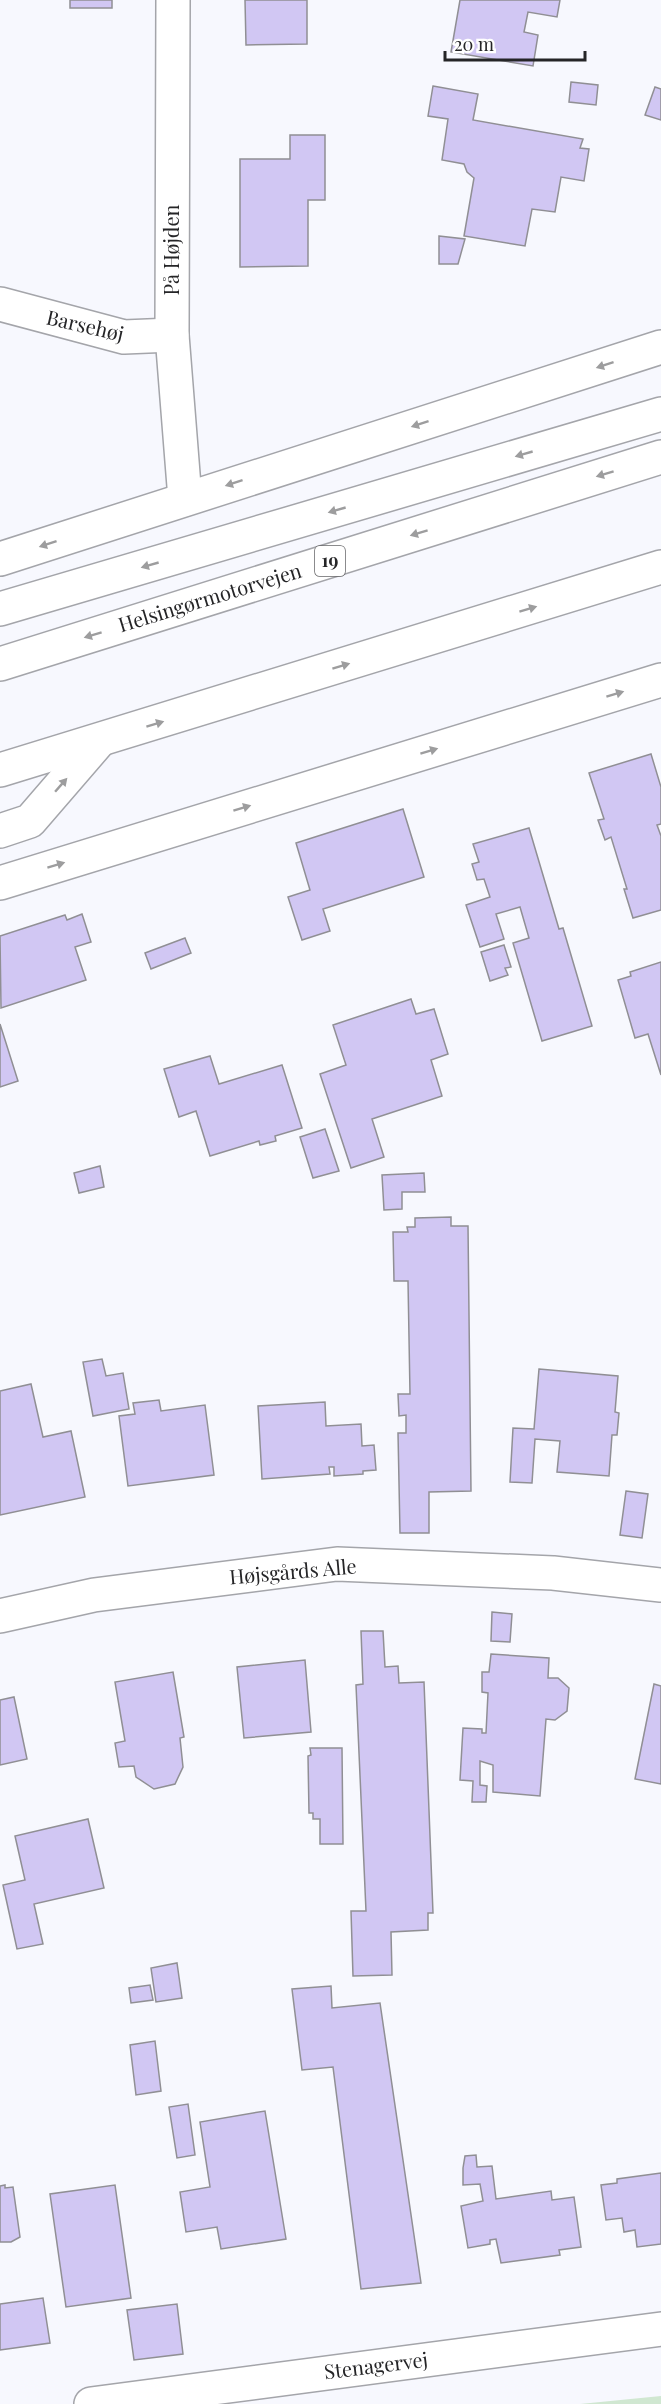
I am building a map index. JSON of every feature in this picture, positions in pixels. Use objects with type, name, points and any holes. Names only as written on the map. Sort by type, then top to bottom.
[{"type":"main road","name":"På Højden","points":[[173,0],[172,335],[185,499]]},
{"type":"main road","name":"Barsehøj","points":[[0,304],[124,337],[172,335]]},
{"type":"main road","points":[[0,560],[661,347]]},
{"type":"main road","points":[[0,609],[661,414]]},
{"type":"main road","name":"Helsingørmotorvejen","points":[[0,664],[661,457]]},
{"type":"main road","points":[[0,770],[661,567]]},
{"type":"main road","points":[[0,883],[661,680]]},
{"type":"main road","points":[[0,831],[30,821],[99,741]]},
{"type":"main road","name":"Højsgårds Alle","points":[[0,1616],[94,1595],[337,1564],[553,1573],[661,1585]]},
{"type":"main road","name":"Stenagervej","points":[[91,2404],[179,2398],[661,2329]]},
{"type":"green space","points":[[661,2396],[661,2404],[580,2404]]},
{"type":"building","points":[[70,0],[112,0],[112,8],[70,8]]},
{"type":"building","points":[[245,0],[307,0],[307,44],[246,45]]},
{"type":"building","points":[[460,0],[560,0],[557,17],[528,12],[524,32],[538,35],[533,66],[451,52]]},
{"type":"building","points":[[571,82],[598,85],[596,105],[569,102]]},
{"type":"building","points":[[433,86],[478,94],[473,120],[583,139],[580,148],[589,149],[584,181],[561,177],[555,212],[532,209],[525,246],[464,236],[474,178],[467,172],[464,164],[442,160],[448,119],[428,116]]},
{"type":"building","points":[[655,87],[661,89],[661,120],[645,115]]},
{"type":"building","points":[[290,135],[325,135],[325,200],[308,200],[308,266],[240,267],[240,159],[290,159]]},
{"type":"building","points":[[439,236],[465,239],[458,264],[439,264]]},
{"type":"building","points":[[651,754],[661,787],[661,824],[657,825],[661,836],[661,910],[633,918],[624,889],[627,889],[611,837],[605,840],[598,820],[604,819],[589,773]]},
{"type":"building","points":[[403,809],[424,877],[323,909],[330,931],[302,940],[288,897],[310,890],[296,843]]},
{"type":"building","points":[[529,828],[559,929],[563,928],[592,1026],[542,1041],[513,943],[529,938],[520,907],[496,914],[504,939],[480,947],[466,905],[490,897],[484,879],[477,880],[472,864],[479,862],[473,844]]},
{"type":"building","points":[[82,914],[91,942],[75,947],[86,980],[1,1008],[0,936],[65,915],[67,920]]},
{"type":"building","points":[[185,938],[191,953],[151,969],[145,953]]},
{"type":"building","points":[[504,945],[511,967],[505,968],[508,975],[490,981],[481,952]]},
{"type":"building","points":[[661,962],[661,1075],[648,1034],[635,1038],[618,980],[631,976],[630,972]]},
{"type":"building","points":[[411,999],[416,1014],[434,1009],[448,1054],[431,1060],[442,1096],[372,1119],[384,1157],[351,1168],[320,1074],[346,1065],[333,1025]]},
{"type":"building","points":[[0,1024],[18,1081],[0,1087]]},
{"type":"building","points":[[210,1056],[219,1084],[282,1065],[302,1128],[275,1136],[276,1141],[260,1145],[259,1141],[210,1156],[196,1111],[179,1117],[164,1069]]},
{"type":"building","points":[[325,1129],[339,1171],[313,1178],[300,1137]]},
{"type":"building","points":[[100,1166],[104,1187],[79,1193],[74,1173]]},
{"type":"building","points":[[424,1173],[425,1192],[402,1192],[402,1209],[384,1210],[382,1175]]},
{"type":"building","points":[[451,1217],[451,1226],[468,1226],[471,1491],[429,1492],[429,1533],[400,1533],[398,1433],[406,1433],[406,1415],[399,1416],[398,1394],[410,1394],[408,1281],[394,1281],[393,1232],[408,1232],[407,1227],[415,1227],[415,1218]]},
{"type":"building","points":[[102,1359],[106,1376],[123,1373],[129,1409],[93,1416],[83,1362]]},
{"type":"building","points":[[539,1369],[618,1376],[615,1412],[619,1413],[617,1435],[612,1435],[609,1476],[557,1472],[560,1441],[535,1439],[532,1483],[510,1482],[513,1428],[534,1429]]},
{"type":"building","points":[[31,1384],[43,1437],[71,1431],[85,1497],[0,1515],[0,1391]]},
{"type":"building","points":[[159,1400],[161,1411],[205,1405],[214,1475],[128,1486],[119,1416],[135,1414],[133,1403]]},
{"type":"building","points":[[325,1402],[326,1426],[361,1424],[362,1446],[374,1445],[376,1470],[363,1471],[363,1474],[334,1476],[334,1467],[329,1467],[330,1474],[262,1479],[258,1406]]},
{"type":"building","points":[[626,1491],[648,1494],[642,1538],[620,1535]]},
{"type":"building","points":[[492,1612],[512,1614],[510,1642],[491,1641]]},
{"type":"building","points":[[361,1631],[383,1631],[385,1667],[398,1666],[399,1683],[424,1682],[433,1913],[428,1913],[428,1930],[391,1932],[392,1975],[353,1976],[351,1911],[366,1911],[356,1685],[363,1684]]},
{"type":"building","points":[[491,1654],[549,1658],[548,1678],[558,1678],[569,1688],[567,1711],[555,1720],[546,1719],[540,1796],[493,1792],[493,1765],[480,1761],[480,1785],[487,1786],[486,1802],[472,1802],[473,1781],[460,1780],[463,1728],[482,1729],[482,1733],[486,1733],[488,1693],[482,1692],[482,1672],[489,1672]]},
{"type":"building","points":[[305,1660],[311,1732],[244,1738],[237,1667]]},
{"type":"building","points":[[173,1672],[184,1737],[180,1738],[183,1767],[175,1784],[154,1789],[136,1777],[134,1766],[119,1767],[115,1743],[125,1741],[115,1682]]},
{"type":"building","points":[[654,1684],[661,1686],[661,1784],[635,1779]]},
{"type":"building","points":[[14,1697],[27,1759],[0,1765],[0,1700]]},
{"type":"building","points":[[310,1748],[342,1748],[343,1844],[320,1844],[320,1819],[313,1819],[313,1813],[309,1813],[308,1756],[311,1755]]},
{"type":"building","points":[[88,1819],[104,1888],[34,1904],[43,1944],[17,1949],[3,1885],[25,1880],[15,1836]]},
{"type":"building","points":[[177,1963],[182,1998],[156,2002],[151,1968]]},
{"type":"building","points":[[150,1985],[153,2000],[131,2003],[129,1988]]},
{"type":"building","points":[[331,1986],[332,2008],[380,2003],[421,2283],[361,2289],[333,2067],[302,2070],[292,1989]]},
{"type":"building","points":[[155,2041],[161,2091],[136,2095],[130,2045]]},
{"type":"building","points":[[188,2104],[195,2155],[177,2158],[169,2107]]},
{"type":"building","points":[[265,2111],[286,2239],[221,2249],[217,2227],[186,2232],[180,2192],[210,2187],[200,2122]]},
{"type":"building","points":[[476,2155],[477,2167],[492,2166],[496,2199],[551,2191],[552,2200],[574,2197],[581,2247],[559,2250],[560,2255],[501,2263],[496,2239],[490,2240],[490,2244],[468,2248],[461,2206],[483,2201],[480,2184],[463,2185],[463,2168],[465,2156]]},
{"type":"building","points":[[661,2173],[661,2244],[637,2247],[635,2230],[624,2232],[622,2218],[606,2220],[601,2185],[617,2183],[617,2179]]},
{"type":"building","points":[[5,2185],[5,2188],[13,2187],[20,2237],[11,2242],[0,2242],[0,2186]]},
{"type":"building","points":[[115,2185],[131,2298],[66,2307],[50,2194]]},
{"type":"building","points":[[43,2298],[50,2343],[0,2350],[0,2304]]},
{"type":"building","points":[[177,2304],[183,2354],[134,2360],[127,2310]]}]
